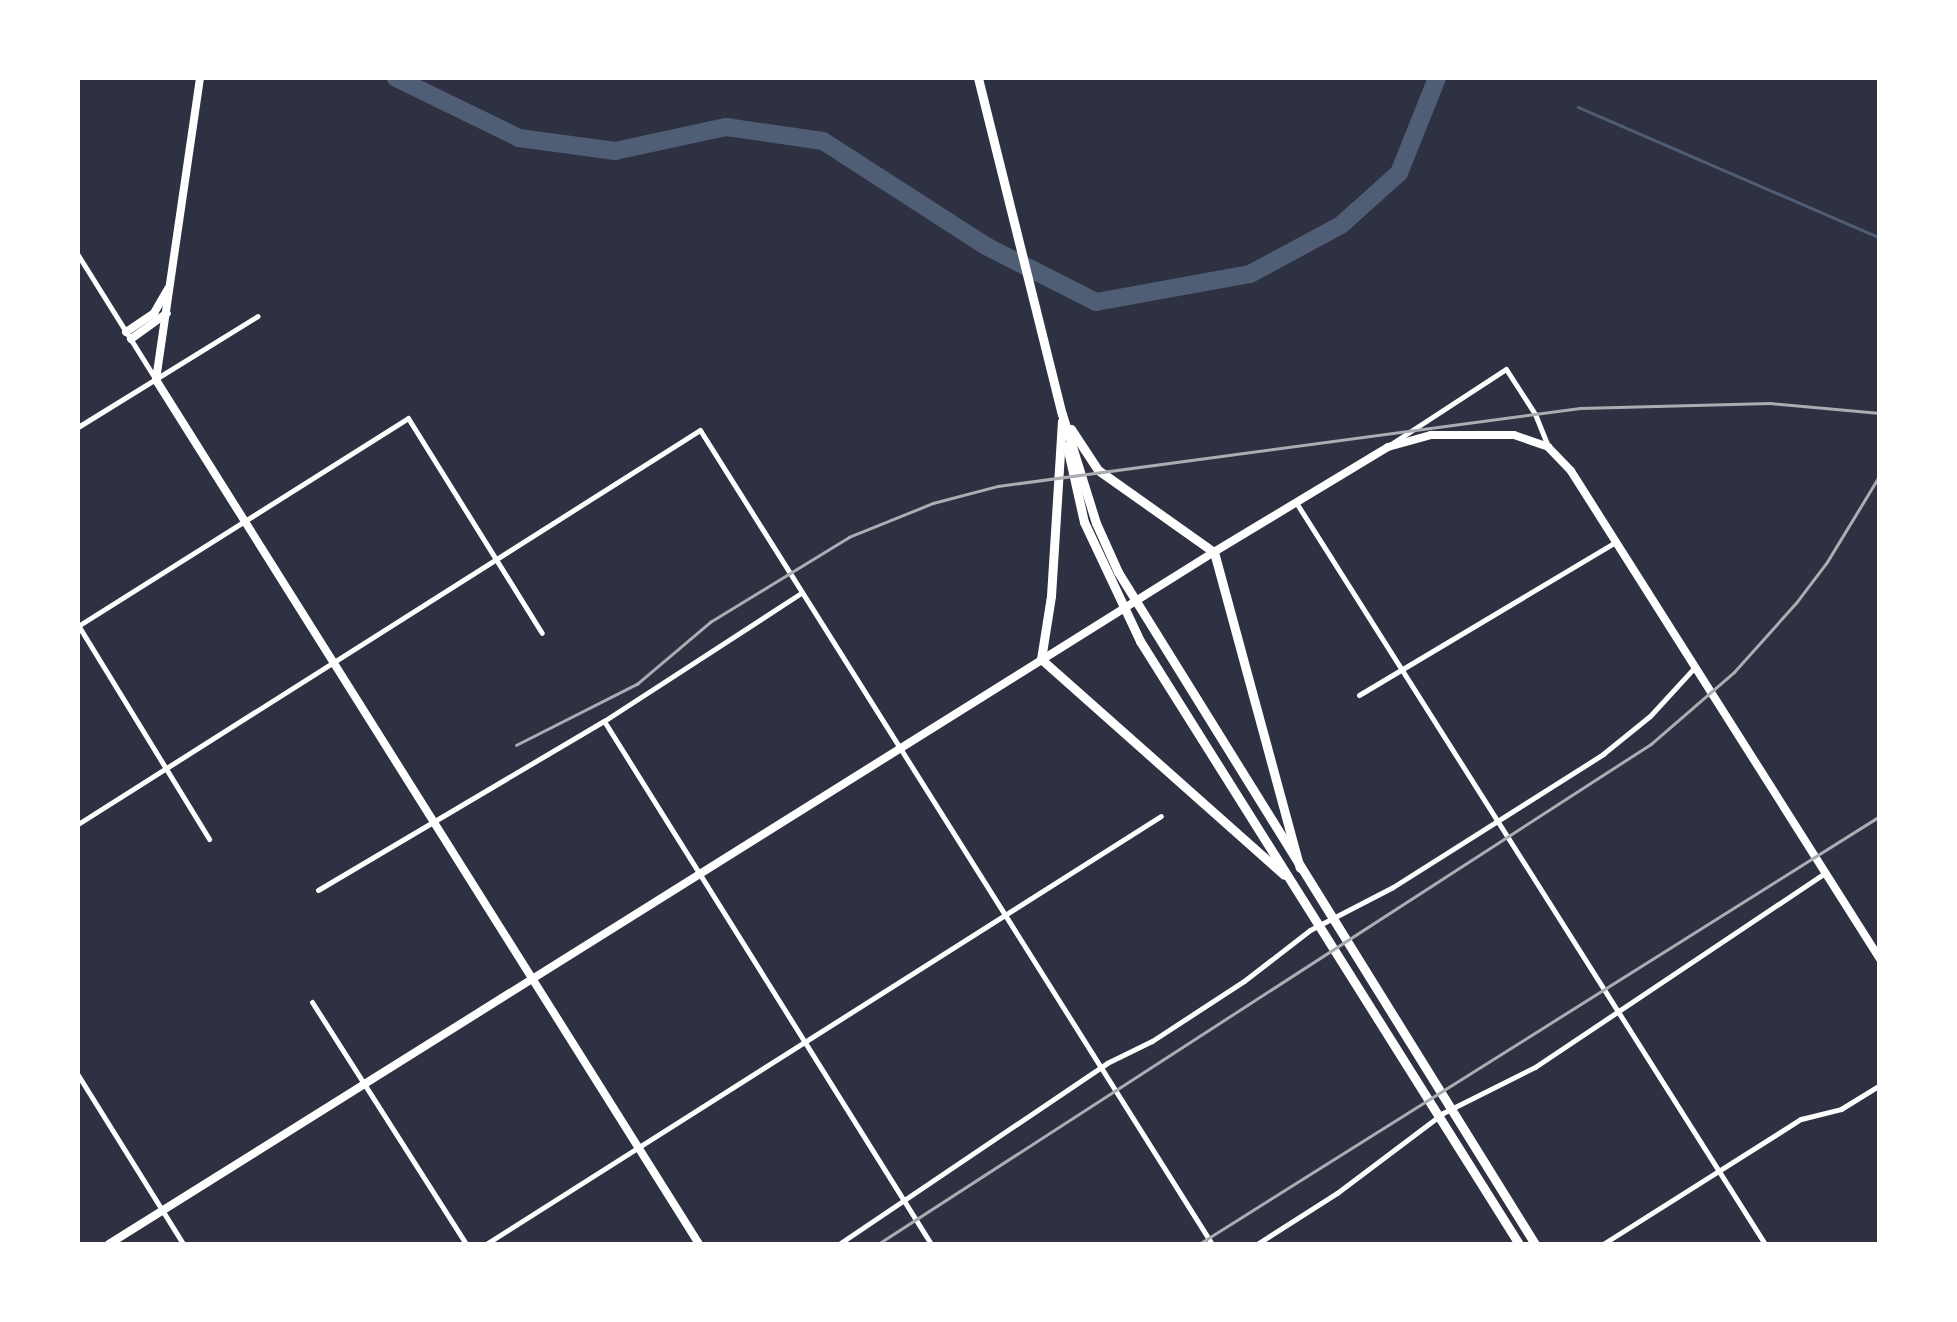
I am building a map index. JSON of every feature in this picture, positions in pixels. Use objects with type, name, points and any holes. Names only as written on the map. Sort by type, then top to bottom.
[{"type":"main road","points":[[978,78],[1058,396],[1071,474],[1106,578],[1140,641],[1519,1244]]},
{"type":"main road","points":[[1062,414],[1098,470],[1214,552],[1301,872]]},
{"type":"main road","points":[[1062,414],[1096,523],[1153,634],[1535,1244]]},
{"type":"main road","points":[[1062,414],[1051,596],[1040,660],[1295,886]]},
{"type":"street","points":[[156,380],[200,78]]},
{"type":"street","points":[[78,255],[700,1244]]},
{"type":"street","points":[[128,336],[154,313],[168,288]]},
{"type":"street","points":[[128,336],[169,311]]},
{"type":"street","points":[[78,428],[258,316]]},
{"type":"street","points":[[109,1244],[1040,660],[1297,504],[1506,369],[1535,414],[1548,447],[1571,471],[1880,959]]},
{"type":"street","points":[[209,839],[78,626],[408,418],[542,633]]},
{"type":"street","points":[[78,824],[700,430],[1212,1244]]},
{"type":"street","points":[[1388,447],[1431,436],[1476,432],[1514,435],[1548,447]]},
{"type":"street","points":[[1297,504],[1765,1244]]},
{"type":"street","points":[[1360,695],[1614,544]]},
{"type":"street","points":[[318,890],[604,722],[802,594]]},
{"type":"street","points":[[839,1244],[1102,1068],[1244,981],[1335,914],[1393,888],[1603,754],[1650,716],[1694,668]]},
{"type":"street","points":[[604,722],[931,1244]]},
{"type":"street","points":[[486,1244],[1161,816]]},
{"type":"street","points":[[1257,1244],[1337,1194],[1443,1113],[1535,1067],[1826,874]]},
{"type":"street","points":[[312,1002],[466,1244]]},
{"type":"street","points":[[78,1075],[184,1244]]},
{"type":"street","points":[[1603,1244],[1801,1119],[1840,1109],[1880,1085]]},
{"type":"waterway","points":[[396,78],[519,138],[615,151],[726,127],[823,141],[986,246],[1096,302],[1250,274],[1341,225],[1399,173],[1437,78]]},
{"type":"waterway","points":[[1578,107],[1880,238]]},
{"type":"railway","points":[[516,745],[637,684],[710,622],[849,537],[933,503],[998,486],[1580,408],[1770,403],[1880,413]]},
{"type":"railway","points":[[878,1244],[1651,744],[1734,672],[1796,603],[1827,562],[1880,475]]},
{"type":"railway","points":[[1199,1244],[1880,816]]}]
